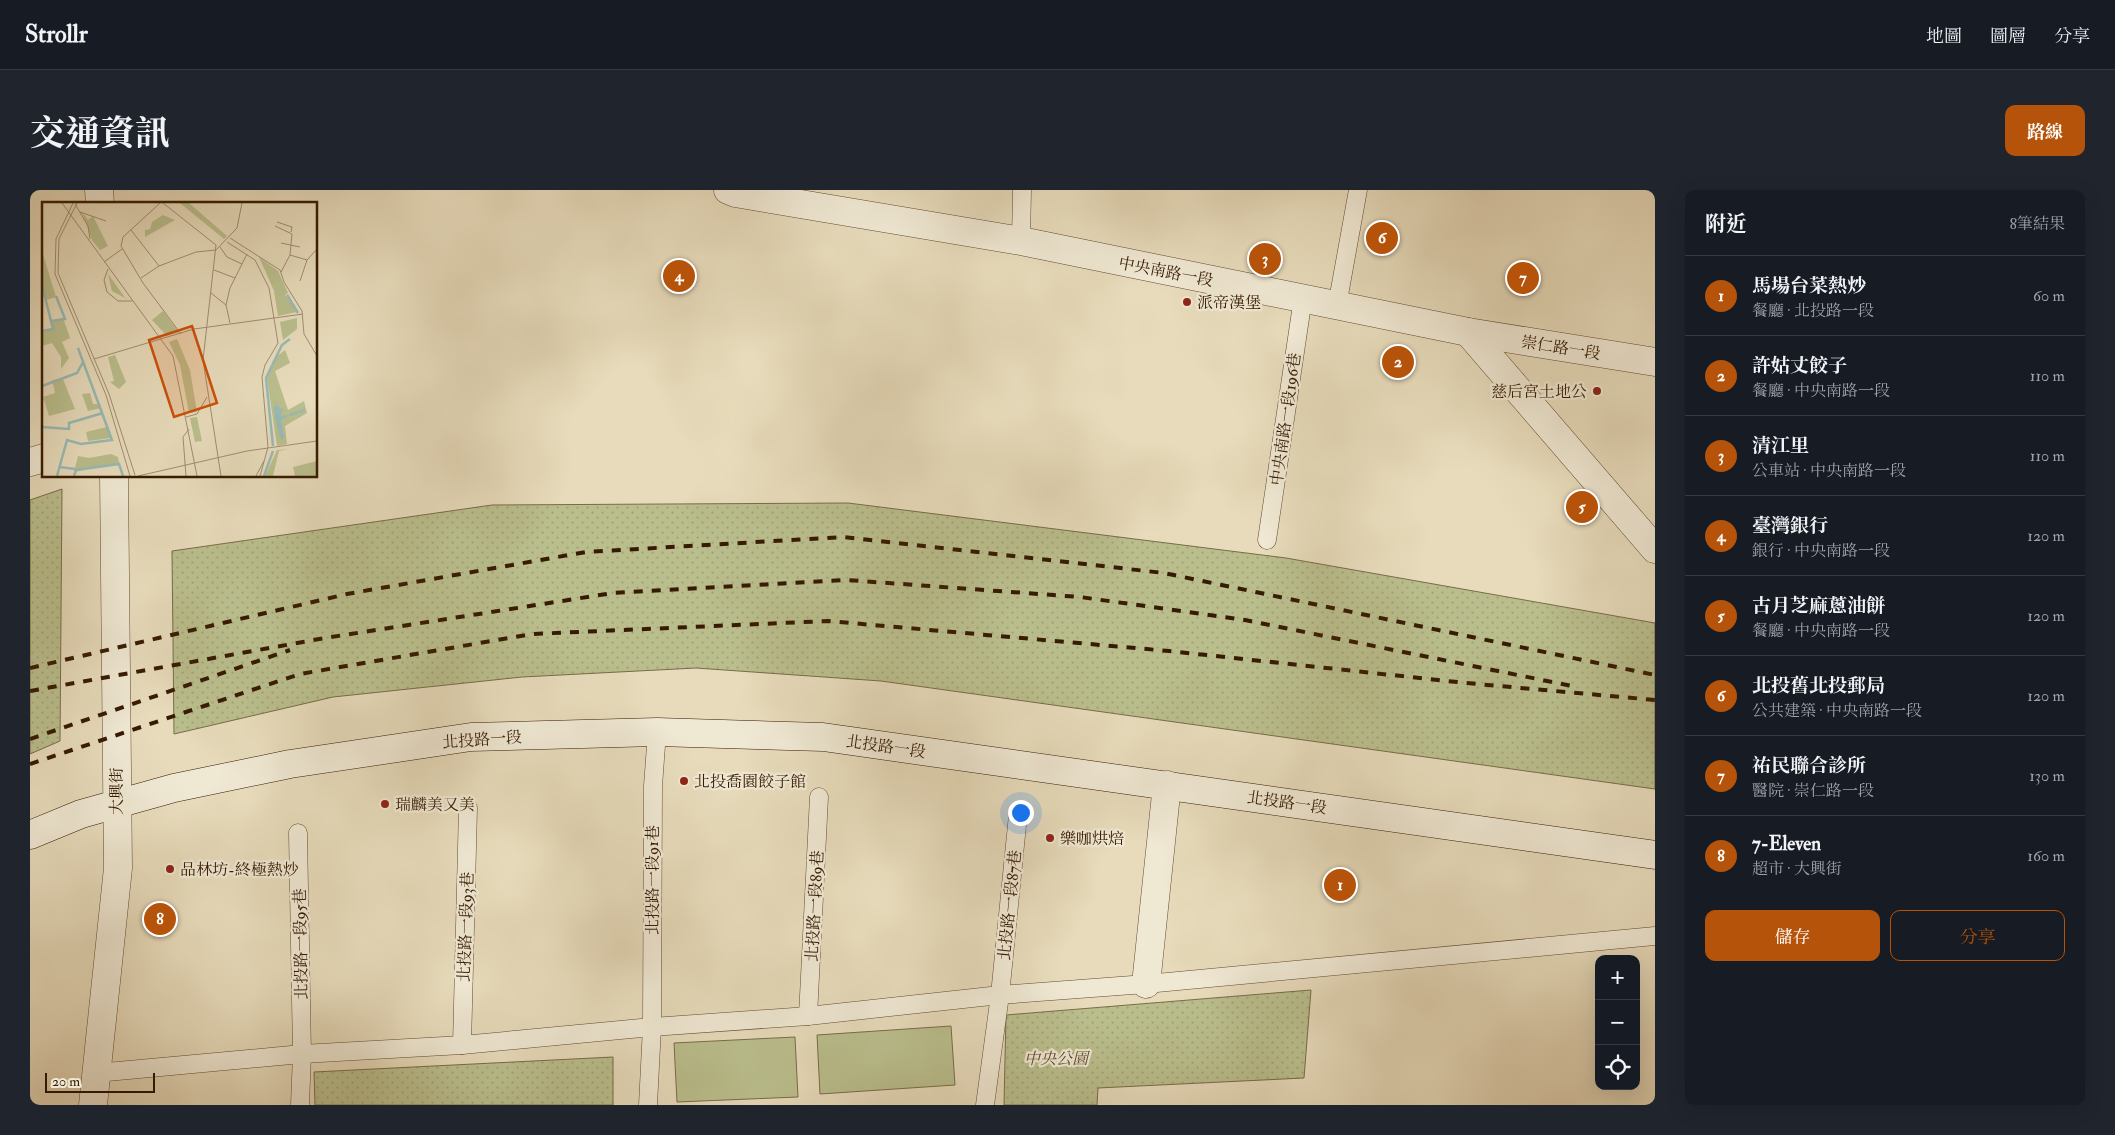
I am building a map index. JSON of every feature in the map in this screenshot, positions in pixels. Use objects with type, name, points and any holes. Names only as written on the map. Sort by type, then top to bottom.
[{"type":"street","name":"中央南路一段","points":[[728,190],[735,193],[1021,242],[1468,332]]},
{"type":"street","name":"崇仁路一段","points":[[1468,332],[1655,362]]},
{"type":"street","points":[[1468,332],[1655,549]]},
{"type":"street","name":"大興街","points":[[93,1105],[118,868],[114,478]]},
{"type":"street","name":"北投路一段","points":[[30,835],[81,814],[174,788],[290,764],[471,737],[657,732],[823,737],[1655,855]]},
{"type":"street","points":[[1146,984],[1167,785]]},
{"type":"lane","points":[[1021,242],[1022,190]]},
{"type":"lane","points":[[1337,306],[1358,190]]},
{"type":"lane","name":"中央南路一段196巷","points":[[1267,540],[1303,298]]},
{"type":"lane","name":"北投路一段91巷","points":[[648,1105],[652,1027],[652,786],[657,732]]},
{"type":"lane","name":"北投路一段89巷","points":[[808,1016],[819,796]]},
{"type":"lane","name":"北投路一段93巷","points":[[462,1045],[468,808]]},
{"type":"lane","name":"北投路一段87巷","points":[[985,1105],[1000,995],[1018,815]]},
{"type":"lane","name":"北投路一段95巷","points":[[298,833],[302,1054],[300,1105]]},
{"type":"lane","points":[[96,1073],[302,1054],[462,1045],[652,1027],[808,1016],[1000,995],[1146,984],[1655,936]]},
{"type":"green space","points":[[62,489],[60,741],[30,754],[30,500]]},
{"type":"green space","points":[[848,503],[1286,558],[1655,623],[1655,789],[881,681],[696,668],[522,677],[333,697],[174,734],[172,551],[492,505]]},
{"type":"green space","name":"中央公園","points":[[1311,990],[1304,1078],[1098,1088],[1097,1105],[1004,1105],[1006,1015]]},
{"type":"green space","points":[[951,1026],[955,1085],[820,1094],[817,1035]]},
{"type":"green space","points":[[795,1037],[798,1097],[677,1102],[674,1043]]},
{"type":"green space","points":[[613,1057],[613,1105],[315,1105],[314,1072]]},
{"type":"railway","points":[[30,668],[347,594],[586,552],[843,537],[1164,573],[1655,675]]},
{"type":"railway","points":[[30,691],[325,638],[613,593],[847,580],[1080,597],[1245,620],[1572,686]]},
{"type":"railway","points":[[30,764],[300,674],[532,634],[828,621],[1169,651],[1466,683],[1655,700]]},
{"type":"railway","points":[[30,739],[290,650]]},
{"type":"place","name":"北投舊北投郵局","points":[[1382,238]]},
{"type":"place","name":"清江里","points":[[1265,259]]},
{"type":"place","name":"臺灣銀行","points":[[679,276]]},
{"type":"place","name":"祐民聯合診所","points":[[1523,278]]},
{"type":"place","name":"派帝漢堡","points":[[1187,302]]},
{"type":"place","name":"許姑丈餃子","points":[[1398,362]]},
{"type":"place","name":"慈后宮土地公","points":[[1597,391]]},
{"type":"place","name":"古月芝麻蔥油餅","points":[[1582,507]]},
{"type":"place","name":"北投喬園餃子館","points":[[684,781]]},
{"type":"place","name":"瑞麟美又美","points":[[385,804]]},
{"type":"place","name":"樂咖烘焙","points":[[1050,838]]},
{"type":"place","name":"品林坊-終極熱炒","points":[[170,869]]},
{"type":"place","name":"馬場台菜熱炒","points":[[1340,885]]},
{"type":"place","name":"7-Eleven","points":[[160,919]]}]
